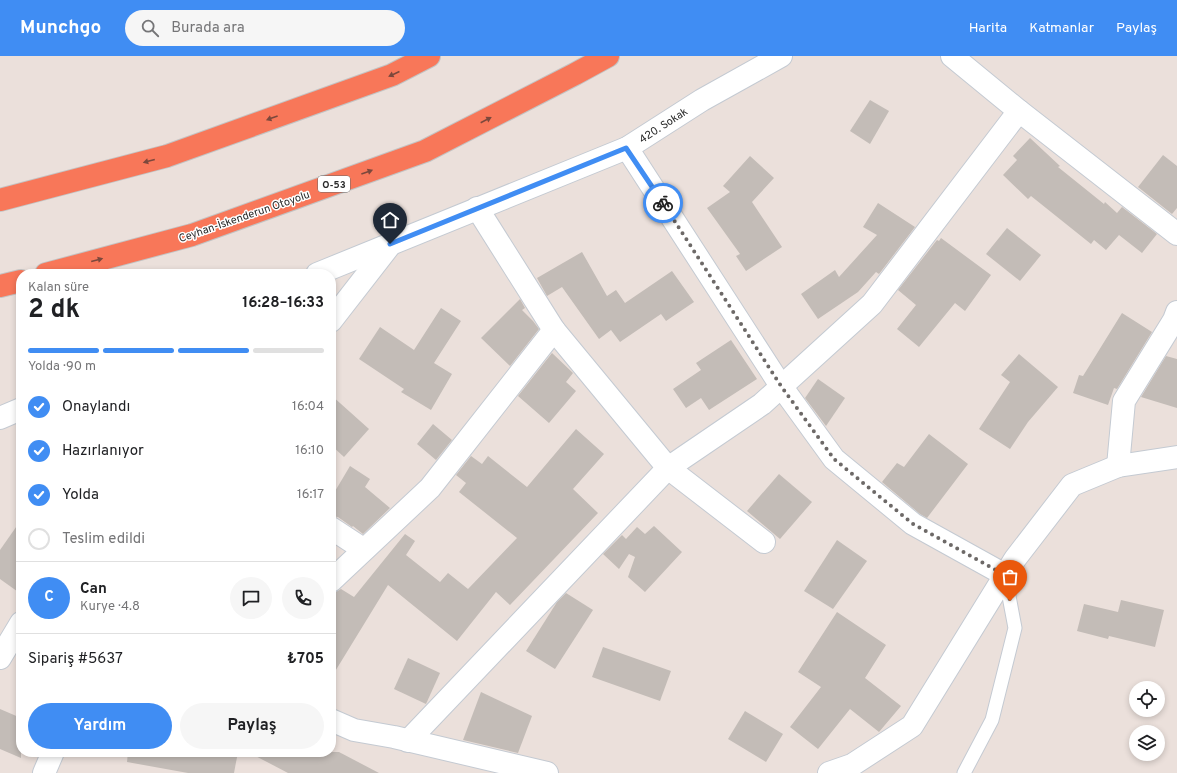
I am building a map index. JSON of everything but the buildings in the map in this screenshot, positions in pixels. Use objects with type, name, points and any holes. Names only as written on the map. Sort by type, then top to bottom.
[{"type":"highway","points":[[4,199],[167,156],[392,75],[428,56]]},
{"type":"highway","name":"Ceyhan-İskenderun Otoyolu","points":[[65,269],[192,235],[425,151],[608,56]]},
{"type":"street","name":"420. Sokak","points":[[329,269],[626,148],[702,100],[781,56]]},
{"type":"street","points":[[952,56],[1019,111],[1177,234]]},
{"type":"street","points":[[408,741],[668,468],[762,404],[872,304],[1019,111]]},
{"type":"street","points":[[626,148],[781,386],[834,459],[913,524],[1005,575]]},
{"type":"street","points":[[477,208],[554,330],[668,468],[764,542]]},
{"type":"street","points":[[336,315],[390,244]]},
{"type":"street","points":[[1118,466],[1124,401],[1174,320],[1177,312]]},
{"type":"street","points":[[336,576],[363,549],[430,488],[554,330]]},
{"type":"street","points":[[0,418],[16,411]]},
{"type":"street","points":[[829,773],[852,765],[912,726],[1015,559],[1072,485],[1118,466],[1177,457]]},
{"type":"street","points":[[336,531],[363,549]]},
{"type":"street","points":[[0,658],[16,631]]},
{"type":"street","points":[[336,722],[354,730],[548,773]]},
{"type":"street","points":[[44,773],[51,757]]},
{"type":"lane","points":[[964,773],[992,720],[1015,628],[1005,575]]},
{"type":"way so far","points":[[663,203],[781,386],[834,459],[913,524],[1005,575],[1010,601]]},
{"type":"route","points":[[390,244],[626,148],[663,203]]}]
